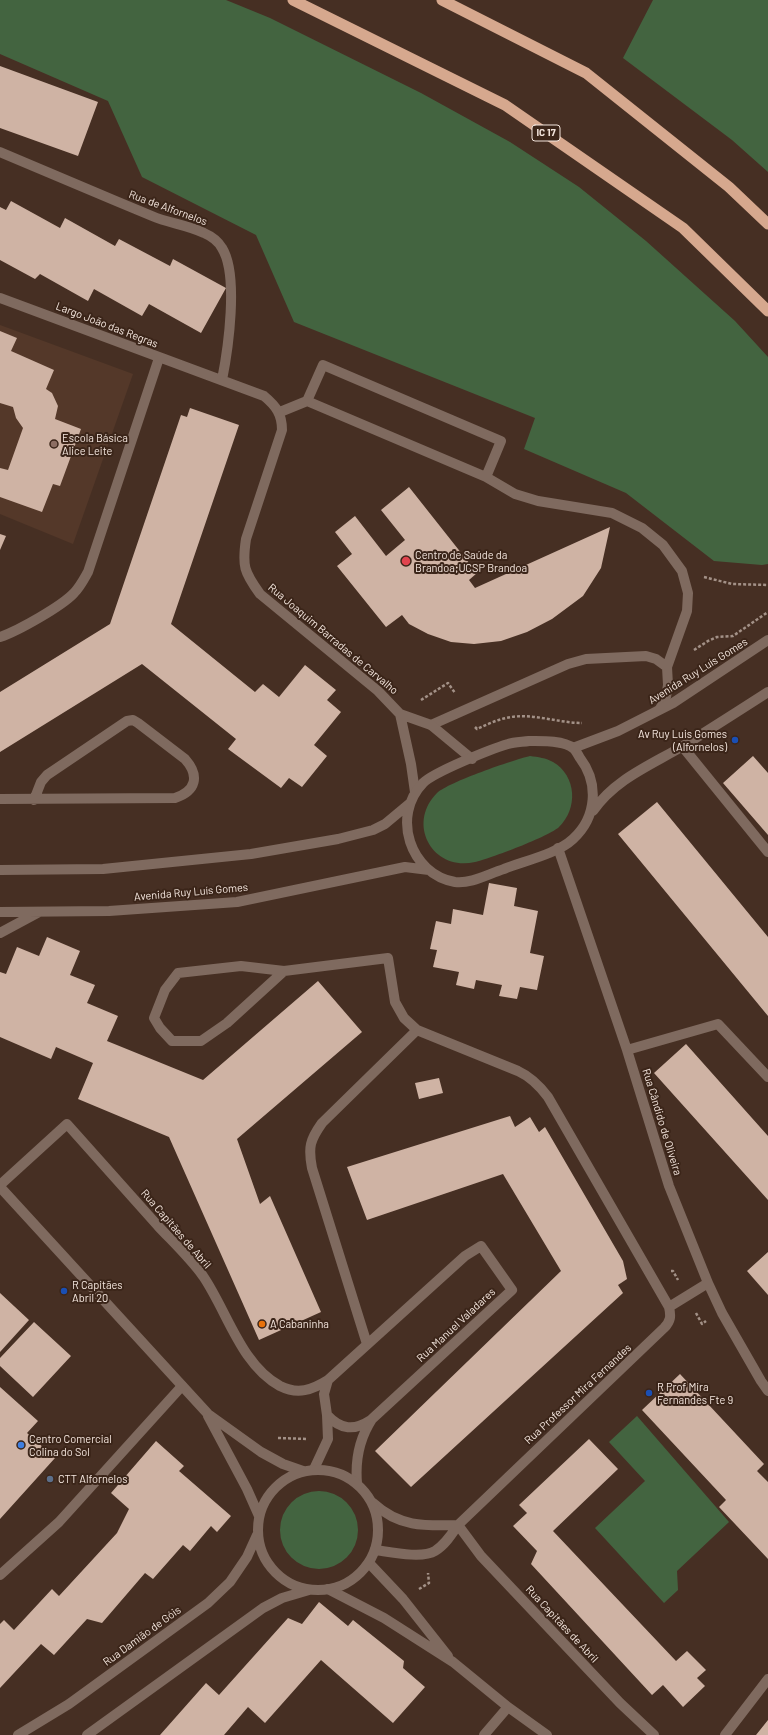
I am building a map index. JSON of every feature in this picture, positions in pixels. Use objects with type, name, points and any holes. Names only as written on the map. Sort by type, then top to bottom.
[{"type":"highway","name":"IC 17","points":[[293,0],[505,105],[683,228],[768,311]]},
{"type":"highway","points":[[442,0],[586,73],[729,187],[768,224]]},
{"type":"street","name":"Rua de Alfornelos","points":[[0,152],[154,217],[203,232],[214,239],[222,248],[227,259],[230,274],[228,346],[222,380]]},
{"type":"street","name":"Largo João das Regras","points":[[0,298],[159,358],[88,572],[73,594],[57,606],[11,633],[0,637]]},
{"type":"street","points":[[159,358],[264,396],[280,412],[307,401],[323,364],[501,441],[486,477]]},
{"type":"street","points":[[307,401],[486,477],[515,494],[538,502],[612,512],[642,528],[663,545],[682,571],[688,593],[687,612],[667,667],[668,685],[666,697],[660,709]]},
{"type":"street","name":"Rua Joaquim Barradas de Carvalho","points":[[280,412],[282,430],[246,539],[244,567],[248,578],[260,594],[378,691],[400,714],[431,725],[472,759]]},
{"type":"street","name":"Avenida Ruy Luís Gomes","points":[[572,748],[618,731],[660,709],[716,675],[768,640]]},
{"type":"street","points":[[431,725],[568,664],[586,659],[646,656],[667,667]]},
{"type":"street","points":[[588,817],[594,799],[593,783],[584,763],[572,748],[555,742],[529,741],[508,744],[438,773],[424,782],[415,792],[409,804],[406,826],[408,840],[415,855],[423,865],[449,881],[469,882],[558,848],[572,840],[580,831],[600,800],[615,785],[682,746],[768,692]]},
{"type":"street","points":[[400,714],[411,764],[415,792]]},
{"type":"street","points":[[0,799],[34,800],[175,798],[183,795],[190,789],[194,782],[195,774],[191,765],[186,759],[132,720],[126,721],[47,775],[41,782],[34,800]]},
{"type":"street","points":[[682,746],[768,852]]},
{"type":"street","points":[[0,870],[103,869],[251,854],[338,839],[374,830],[385,824],[409,804]]},
{"type":"street","name":"Rua Cândido de Oliveira","points":[[558,848],[627,1050],[669,1186],[708,1283],[722,1313],[761,1381],[768,1390]]},
{"type":"street","name":"Avenida Ruy Luís Gomes","points":[[0,912],[109,911],[237,902],[405,867],[429,870]]},
{"type":"street","points":[[0,933],[40,912]]},
{"type":"street","points":[[284,971],[227,1023],[201,1040],[172,1041],[160,1028],[154,1018],[165,990],[178,974],[241,966],[284,971],[388,958],[396,1002],[404,1018],[417,1030],[528,1075],[538,1084],[548,1097],[669,1307],[708,1283]]},
{"type":"street","points":[[627,1050],[718,1024],[768,1076]]},
{"type":"street","points":[[367,1344],[312,1168],[310,1145],[322,1123],[417,1030]]},
{"type":"street","name":"Rua Capitães de Abril","points":[[303,1471],[283,1464],[261,1452],[208,1414],[0,1186],[67,1124],[202,1276],[234,1330],[243,1350],[259,1370],[280,1386],[299,1392],[314,1389],[328,1380]]},
{"type":"street","name":"Rua Manuel Valadares","points":[[328,1380],[466,1256],[481,1246],[512,1290],[372,1419],[365,1430],[359,1446],[355,1467],[357,1483]]},
{"type":"street","name":"Rua Professor Mira Fernandes","points":[[375,1550],[408,1554],[434,1552],[458,1525],[669,1323],[671,1315],[669,1307]]},
{"type":"street","points":[[314,1469],[328,1439],[324,1394],[328,1380]]},
{"type":"street","points":[[0,1575],[59,1522],[182,1386]]},
{"type":"street","name":"Rua Capitães de Abril","points":[[208,1414],[247,1489],[259,1516]]},
{"type":"street","name":"Rua Manuel Valadares","points":[[327,1415],[334,1422],[344,1427],[354,1427],[372,1419]]},
{"type":"street","points":[[87,1735],[263,1608],[282,1598],[309,1590],[328,1589],[344,1585],[358,1576],[369,1563],[375,1550],[379,1534],[378,1518],[373,1503],[366,1492],[357,1483],[344,1475],[329,1470],[314,1469],[303,1471],[288,1477],[274,1488],[265,1501],[259,1516],[257,1534],[262,1554],[274,1571],[290,1584],[309,1590]]},
{"type":"street","points":[[373,1503],[382,1511],[398,1520],[410,1524],[426,1526],[458,1525]]},
{"type":"street","name":"Rua Capitães de Abril","points":[[458,1525],[481,1556],[620,1703],[654,1735]]},
{"type":"street","name":"Rua Damião de Góis","points":[[18,1735],[68,1704],[208,1603],[230,1582],[247,1557],[257,1534]]},
{"type":"street","points":[[369,1563],[404,1599],[453,1662]]},
{"type":"street","points":[[328,1589],[384,1618],[453,1662],[508,1707],[547,1735]]},
{"type":"street","points":[[725,1735],[768,1679]]},
{"type":"street","points":[[484,1735],[508,1707]]},
{"type":"path","points":[[682,571],[732,584],[768,585]]},
{"type":"path","points":[[667,667],[708,641],[717,637],[733,636],[768,612]]},
{"type":"path","points":[[400,714],[448,683],[477,729],[507,718],[520,716],[569,723],[583,723]]},
{"type":"path","points":[[404,1599],[428,1583],[427,1553]]},
{"type":"shaded area","name":"Escola Básica Alice Leite","points":[[0,325],[133,374],[73,544],[0,514]]},
{"type":"green space","points":[[0,0],[226,0],[270,18],[421,93],[510,142],[579,187],[646,241],[735,321],[768,357],[768,564],[762,565],[714,561],[626,493],[524,449],[535,418],[294,322],[256,235],[142,177],[108,101],[0,54]]},
{"type":"green space","points":[[653,0],[768,0],[768,172],[732,140],[623,58]]},
{"type":"green space","points":[[530,756],[553,762],[561,768],[567,776],[572,793],[572,802],[565,820],[559,827],[532,841],[475,862],[460,863],[447,860],[436,853],[429,843],[424,831],[424,818],[428,805],[437,793],[454,783]]},
{"type":"green space","points":[[637,1416],[729,1522],[677,1571],[678,1590],[664,1603],[595,1528],[645,1481],[609,1442]]},
{"type":"green space","points":[[319,1491],[334,1494],[346,1503],[355,1515],[358,1530],[355,1545],[346,1557],[334,1566],[319,1569],[304,1566],[292,1557],[283,1545],[280,1530],[283,1515],[292,1503],[304,1494]]},
{"type":"building","points":[[0,66],[98,102],[78,156],[0,128]]},
{"type":"building","points":[[11,201],[60,228],[65,218],[115,246],[119,239],[170,266],[173,259],[226,288],[201,333],[149,304],[142,316],[94,289],[88,301],[40,274],[35,279],[0,260],[0,207],[6,210]]},
{"type":"building","points":[[0,331],[17,338],[11,351],[54,370],[46,389],[52,393],[58,406],[55,419],[81,429],[60,486],[53,484],[42,512],[0,497],[0,468],[8,470],[23,428],[16,418],[13,407],[0,403]]},
{"type":"building","points":[[190,408],[239,425],[171,624],[255,692],[263,684],[279,697],[305,665],[336,690],[327,700],[341,712],[314,745],[327,756],[302,787],[289,778],[281,788],[228,749],[236,739],[142,664],[0,752],[0,692],[110,624],[181,415],[187,417]]},
{"type":"building","name":"Centro de Saúde da Brandoa;UCSP Brandoa","points":[[409,487],[477,573],[469,580],[475,588],[610,527],[601,568],[583,596],[552,619],[527,632],[501,641],[474,644],[451,642],[428,634],[409,624],[402,615],[386,627],[337,566],[352,554],[335,532],[355,516],[386,556],[405,540],[381,510]]},
{"type":"building","points":[[0,534],[6,536],[0,550]]},
{"type":"building","points":[[753,756],[768,773],[768,835],[723,783]]},
{"type":"building","points":[[657,802],[768,937],[768,1016],[618,834]]},
{"type":"building","points":[[489,883],[517,888],[514,906],[538,911],[530,953],[544,956],[537,990],[520,987],[517,999],[499,996],[502,985],[476,980],[474,989],[456,985],[459,972],[433,967],[437,950],[430,949],[436,921],[451,924],[453,909],[483,915]]},
{"type":"building","points":[[47,937],[80,951],[70,975],[95,985],[87,1003],[118,1016],[107,1041],[203,1080],[318,981],[362,1032],[237,1139],[260,1204],[270,1196],[321,1312],[259,1340],[169,1137],[78,1099],[93,1063],[56,1047],[51,1059],[0,1037],[0,972],[6,974],[17,947],[39,956]]},
{"type":"building","points":[[686,1044],[768,1136],[768,1200],[654,1073]]},
{"type":"building","points":[[439,1078],[443,1093],[419,1099],[415,1083]]},
{"type":"building","points":[[510,1116],[515,1127],[530,1117],[539,1132],[545,1127],[623,1261],[627,1279],[618,1285],[623,1293],[411,1487],[375,1451],[561,1271],[503,1174],[367,1220],[347,1167]]},
{"type":"building","points":[[768,1252],[768,1295],[747,1271]]},
{"type":"building","points":[[0,1293],[29,1320],[0,1352]]},
{"type":"building","points":[[34,1322],[71,1356],[33,1397],[0,1366],[0,1358]]},
{"type":"building","points":[[680,1374],[764,1464],[757,1471],[768,1482],[768,1559],[719,1507],[726,1500],[642,1410]]},
{"type":"building","name":"Centro Comercial Colina do Sol","points":[[0,1387],[38,1421],[27,1433],[55,1458],[0,1519]]},
{"type":"building","points":[[589,1439],[618,1469],[553,1531],[676,1661],[687,1651],[706,1670],[697,1678],[705,1686],[683,1707],[663,1685],[652,1695],[531,1564],[537,1551],[513,1526],[527,1513],[519,1505]]},
{"type":"building","points":[[156,1441],[184,1466],[179,1471],[231,1516],[217,1532],[211,1526],[190,1551],[183,1545],[153,1579],[145,1573],[102,1623],[87,1619],[54,1655],[41,1644],[0,1688],[0,1624],[4,1620],[14,1630],[52,1589],[59,1596],[117,1533],[129,1509],[111,1493]]},
{"type":"building","points":[[319,1602],[348,1626],[353,1620],[404,1661],[403,1668],[425,1687],[393,1723],[321,1660],[265,1723],[248,1707],[224,1735],[160,1735],[206,1683],[219,1695],[288,1618],[302,1624]]},
{"type":"building","points":[[768,1720],[768,1735],[756,1735]]},
{"type":"place","name":"Escola Básica Alice Leite","points":[[54,444]]},
{"type":"place","name":"Centro de Saúde da Brandoa;UCSP Brandoa","points":[[406,561]]},
{"type":"place","name":"Av Ruy Luis Gomes (Alfornelos)","points":[[735,740]]},
{"type":"place","name":"R Capitães Abril 20","points":[[64,1291]]},
{"type":"place","name":"A Cabaninha","points":[[262,1324]]},
{"type":"place","name":"R Prof Mira Fernandes Fte 9","points":[[649,1393]]},
{"type":"place","name":"Centro Comercial Colina do Sol","points":[[21,1445]]},
{"type":"place","name":"CTT Alfornelos","points":[[50,1479]]}]
